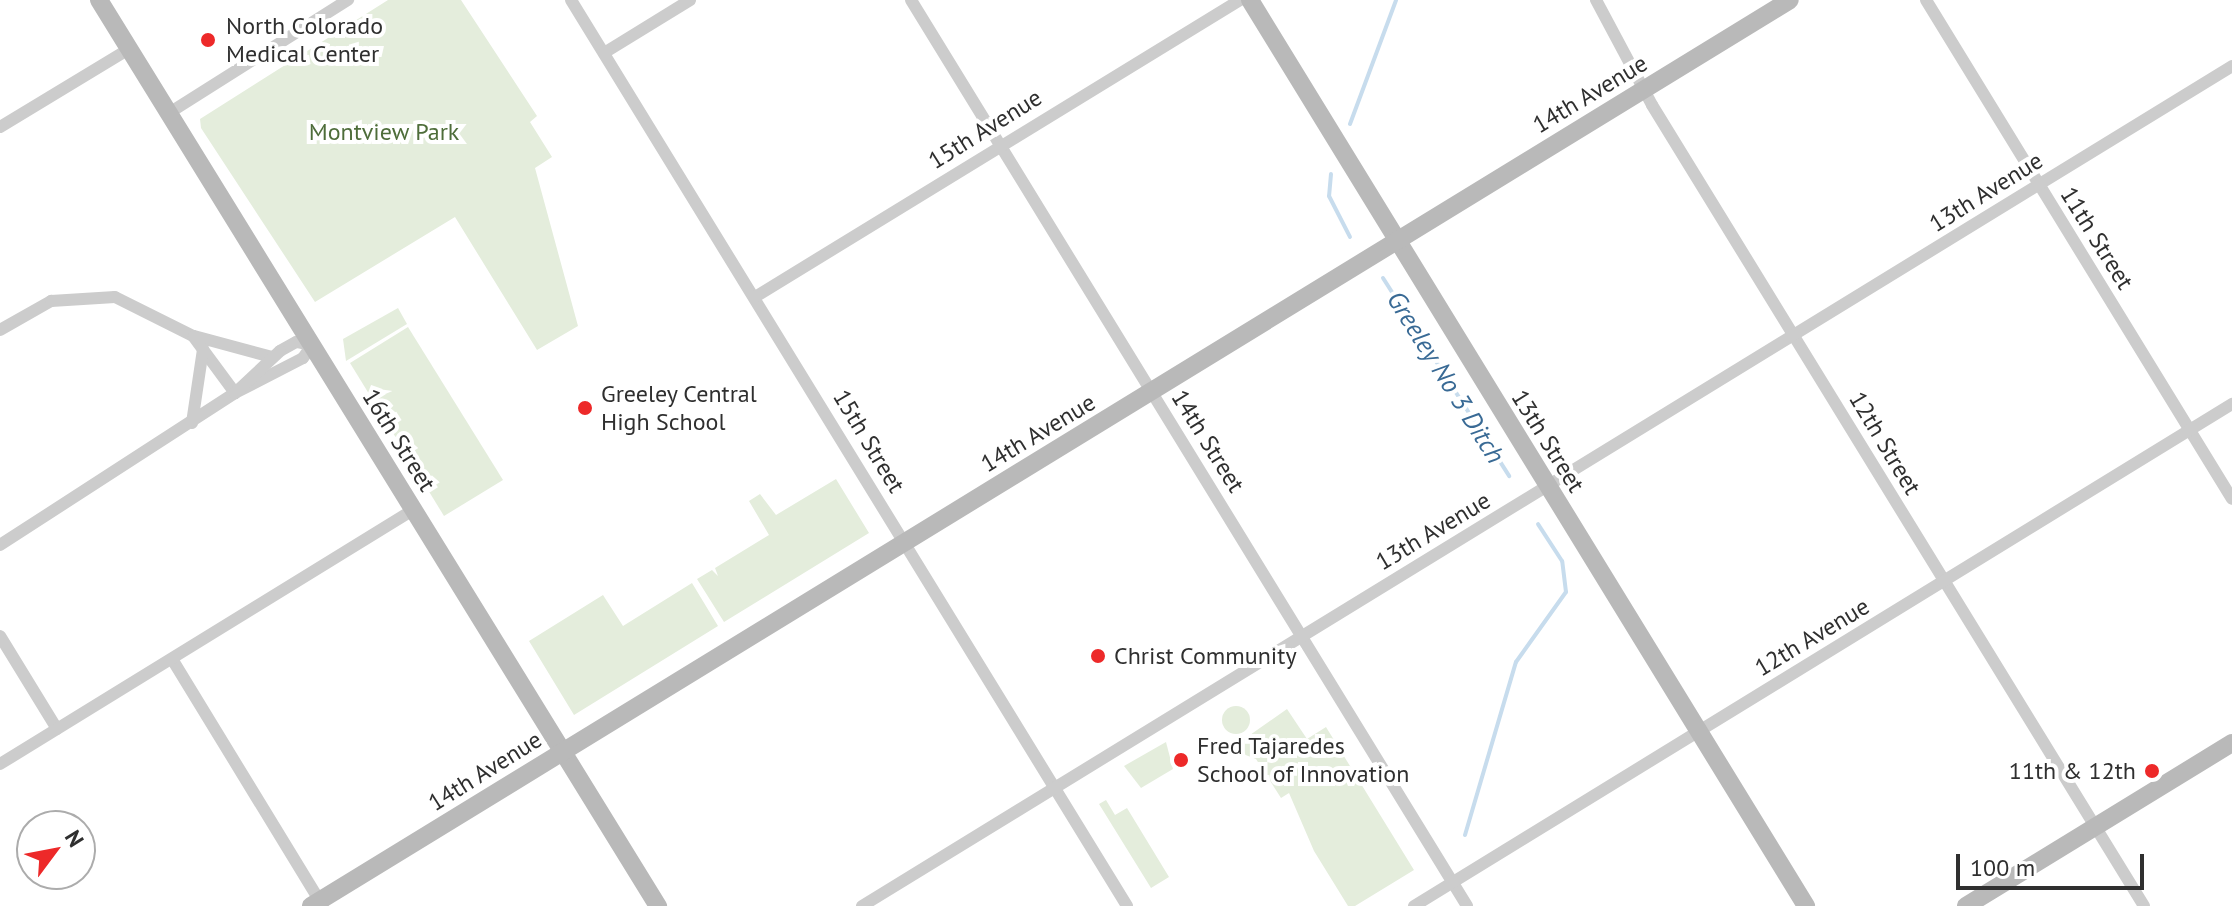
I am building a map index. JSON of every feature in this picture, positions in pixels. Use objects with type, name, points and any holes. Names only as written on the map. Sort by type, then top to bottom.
[{"type":"street","name":"16th Street","points":[[99,0],[658,906]]},
{"type":"street","points":[[169,113],[348,0]]},
{"type":"street","name":"15th Street","points":[[571,0],[1127,906]]},
{"type":"street","points":[[604,53],[690,0]]},
{"type":"street","name":"14th Street","points":[[911,0],[1467,906]]},
{"type":"street","name":"15th Avenue","points":[[755,297],[1240,0]]},
{"type":"street","name":"13th Street","points":[[1250,0],[1806,906]]},
{"type":"street","name":"12th Street","points":[[1596,0],[1645,89],[1794,336],[2144,906]]},
{"type":"street","name":"14th Avenue","points":[[318,904],[1790,0]]},
{"type":"street","name":"11th Street","points":[[1926,0],[2232,499]]},
{"type":"street","points":[[0,127],[129,49]]},
{"type":"street","name":"13th Avenue","points":[[862,906],[2232,66]]},
{"type":"street","points":[[0,330],[51,301],[96,294],[137,304],[193,336],[272,357]]},
{"type":"street","points":[[193,336],[235,393]]},
{"type":"street","points":[[0,545],[235,393],[303,358],[312,345],[296,342],[272,357],[235,393]]},
{"type":"street","points":[[192,423],[203,349]]},
{"type":"street","name":"12th Avenue","points":[[1414,906],[2232,404]]},
{"type":"street","points":[[0,764],[413,510]]},
{"type":"street","points":[[0,636],[57,729]]},
{"type":"street","points":[[172,659],[318,904]]},
{"type":"street","points":[[1966,906],[2232,743]]},
{"type":"green space","name":"Montview Park","points":[[388,0],[461,0],[537,116],[530,122],[552,157],[535,168],[578,326],[537,350],[455,217],[315,302],[201,128],[200,119]]},
{"type":"green space","points":[[398,308],[407,324],[346,361],[343,339]]},
{"type":"green space","points":[[408,327],[503,480],[444,516],[350,363]]},
{"type":"green space","points":[[836,479],[869,533],[724,622],[697,579],[712,570],[718,576],[715,568],[769,535],[749,501],[760,494],[776,515]]},
{"type":"green space","points":[[692,583],[718,626],[574,715],[529,641],[603,595],[623,626]]},
{"type":"green space","points":[[1236,706],[1246,710],[1250,720],[1246,730],[1236,734],[1226,730],[1222,720],[1226,710]]},
{"type":"green space","points":[[1287,709],[1307,739],[1326,727],[1414,870],[1355,906],[1348,906],[1314,851],[1289,793],[1281,798],[1256,759],[1230,749]]},
{"type":"green space","points":[[1166,742],[1173,769],[1141,788],[1124,766]]},
{"type":"green space","points":[[1106,800],[1115,815],[1127,808],[1169,877],[1151,888],[1099,804]]},
{"type":"waterway","name":"Greeley No 3 Ditch","points":[[1350,124],[1396,0]]},
{"type":"waterway","name":"Greeley No 3 Ditch","points":[[1331,174],[1329,196],[1350,237]]},
{"type":"waterway","name":"Greeley No 3 Ditch","points":[[1383,278],[1509,476]]},
{"type":"waterway","name":"Greeley No 3 Ditch","points":[[1465,835],[1516,662],[1566,592],[1562,561],[1538,524]]},
{"type":"place","name":"North Colorado Medical Center","points":[[208,40]]},
{"type":"place","name":"Greeley Central High School","points":[[585,408]]},
{"type":"place","name":"Christ Community","points":[[1098,656]]},
{"type":"place","name":"Fred Tajaredes School of Innovation","points":[[1181,760]]},
{"type":"place","name":"11th & 12th","points":[[2152,771]]}]
